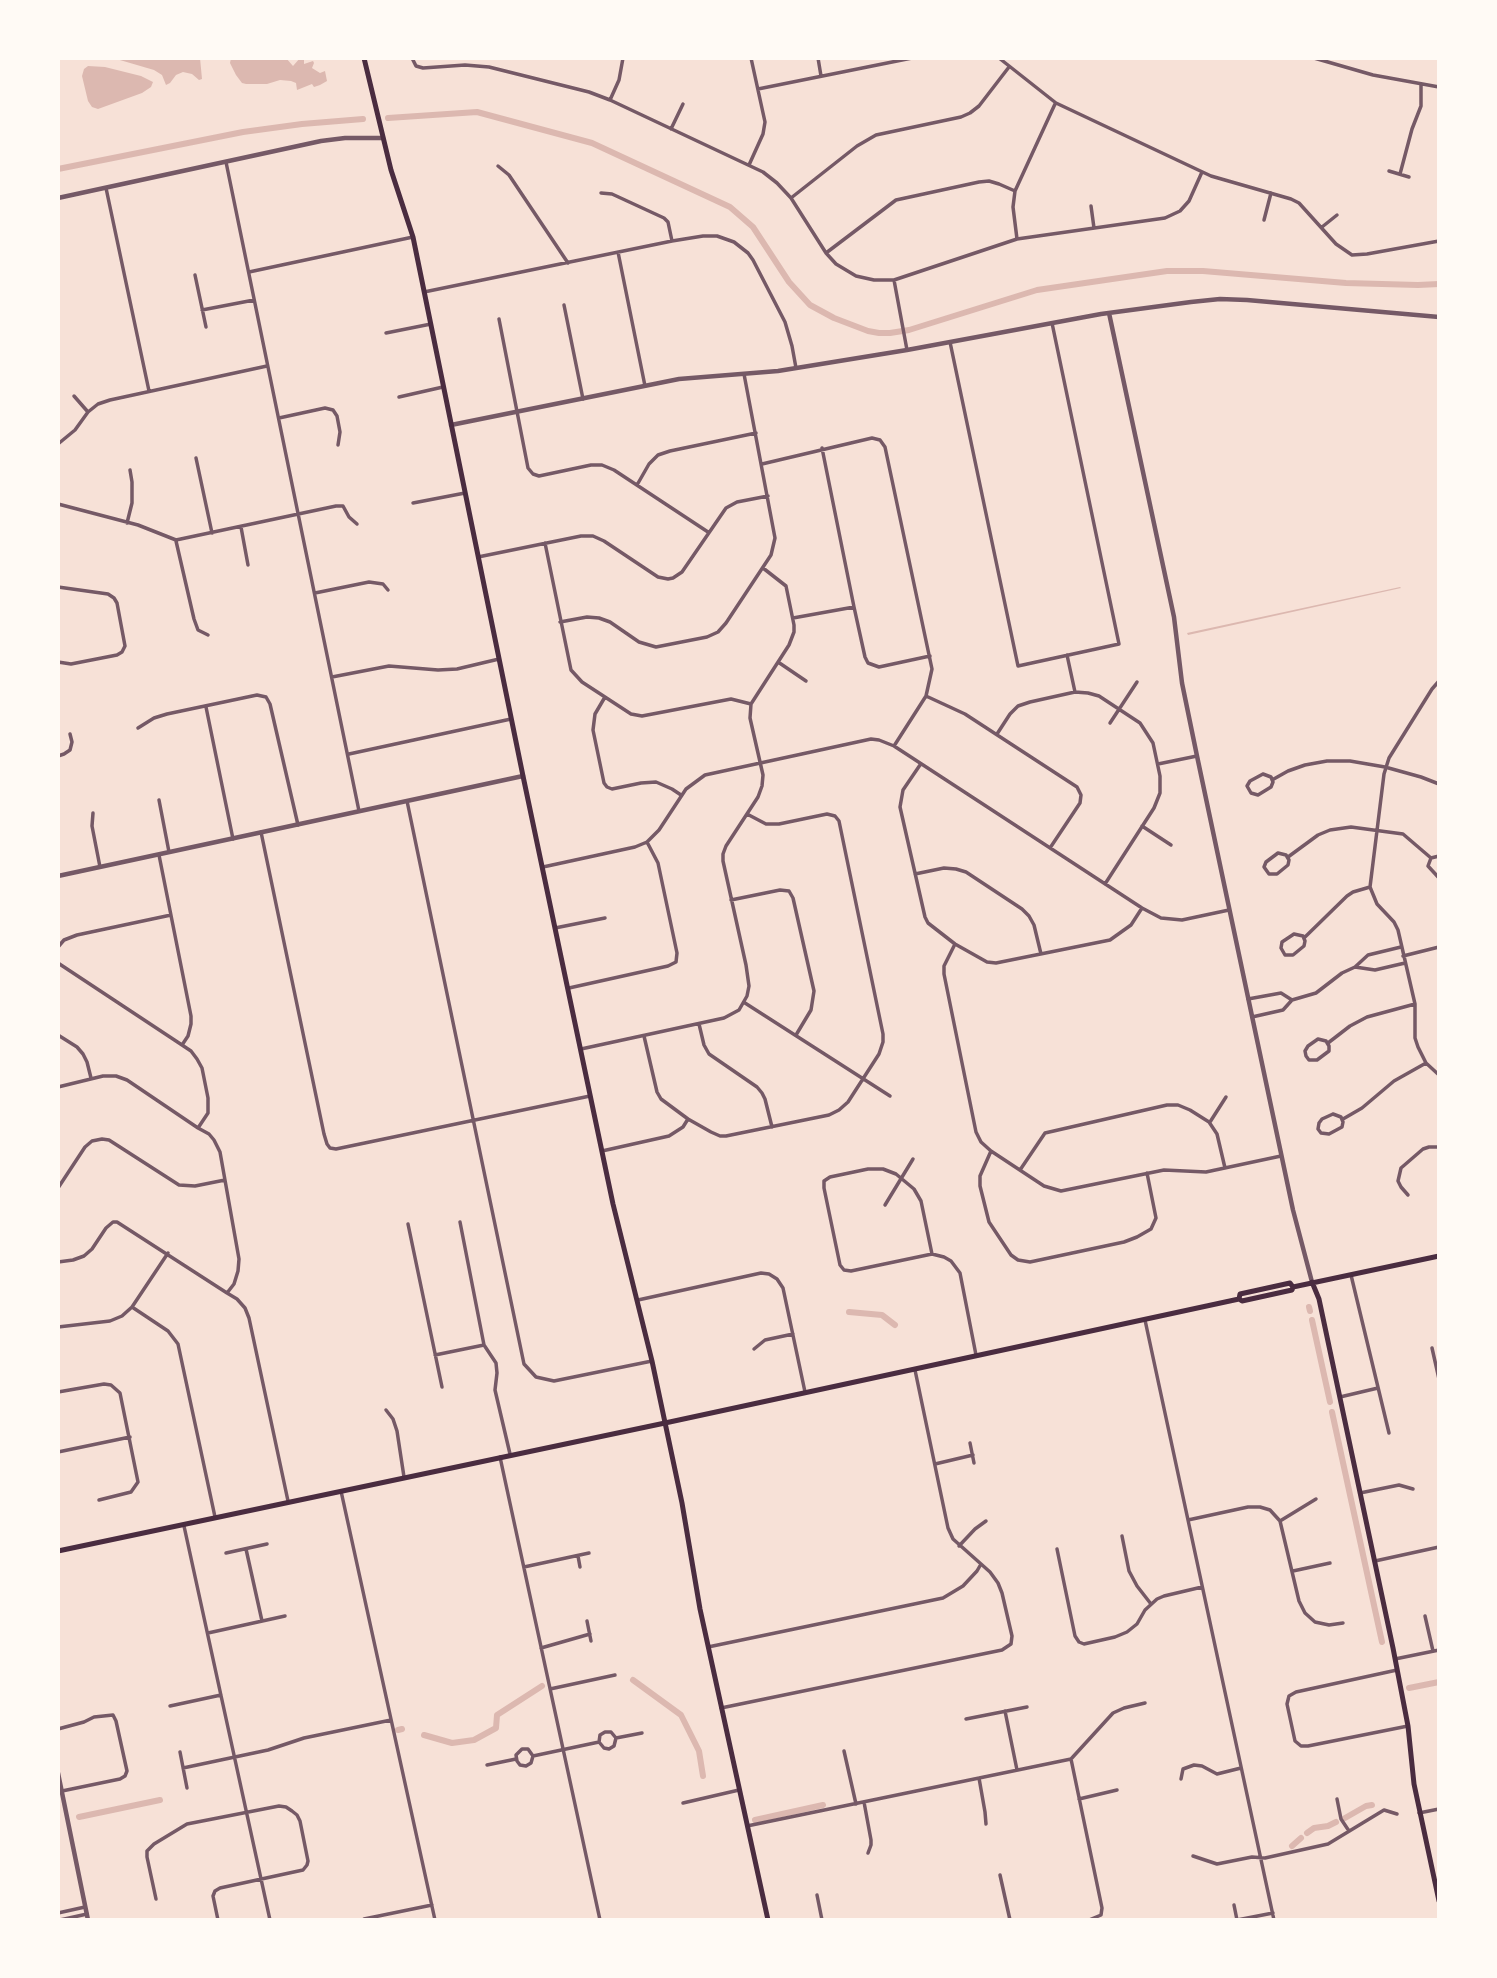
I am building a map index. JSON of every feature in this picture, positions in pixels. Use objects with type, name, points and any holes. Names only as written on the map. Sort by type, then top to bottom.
[{"type":"main road","points":[[364,58],[394,183],[413,237],[542,867],[602,1151],[666,1423],[708,1647],[768,1920]]},
{"type":"main road","points":[[58,1551],[1144,1319],[1239,1299],[1242,1301],[1292,1290],[1293,1287],[1312,1282],[1439,1256]]},
{"type":"main road","points":[[1312,1282],[1319,1299],[1375,1561],[1408,1726],[1419,1813],[1439,1901]]},
{"type":"street","points":[[412,58],[416,66],[423,68],[465,65],[489,67],[589,92],[749,165],[778,183],[836,264],[856,276],[874,280],[894,280],[1017,239],[1165,218],[1180,211],[1189,201],[1202,172]]},
{"type":"street","points":[[610,100],[619,80],[623,58]]},
{"type":"street","points":[[749,165],[764,134],[765,122],[751,58]]},
{"type":"street","points":[[818,58],[821,76]]},
{"type":"street","points":[[758,89],[912,58]]},
{"type":"street","points":[[999,58],[1056,103],[1202,172],[1299,203],[1344,250],[1352,254],[1439,241]]},
{"type":"street","points":[[1314,58],[1373,75],[1439,87]]},
{"type":"street","points":[[790,198],[857,146],[876,135],[970,113],[979,106],[1010,67]]},
{"type":"street","points":[[1400,174],[1421,106],[1421,84]]},
{"type":"street","points":[[1017,239],[1014,191],[1056,103]]},
{"type":"street","points":[[671,129],[683,104]]},
{"type":"street","points":[[58,198],[333,139],[383,138]]},
{"type":"street","points":[[226,162],[359,811]]},
{"type":"street","points":[[498,166],[509,175],[568,262]]},
{"type":"street","points":[[1389,171],[1409,177]]},
{"type":"street","points":[[826,253],[896,200],[979,181],[989,181],[1014,191]]},
{"type":"street","points":[[106,187],[149,391]]},
{"type":"street","points":[[601,193],[612,194],[664,218],[668,222],[672,241]]},
{"type":"street","points":[[1264,220],[1271,193]]},
{"type":"street","points":[[1091,206],[1094,228]]},
{"type":"street","points":[[1322,228],[1337,215]]},
{"type":"street","points":[[424,292],[672,241],[717,236],[734,242],[748,253],[785,322],[796,368]]},
{"type":"street","points":[[249,272],[413,237]]},
{"type":"street","points":[[618,252],[645,386]]},
{"type":"street","points":[[195,275],[206,327]]},
{"type":"street","points":[[894,280],[907,350]]},
{"type":"street","points":[[451,425],[678,379],[796,368],[1109,313],[1220,299],[1439,317]]},
{"type":"street","points":[[202,310],[254,300]]},
{"type":"street","points":[[564,305],[583,399]]},
{"type":"street","points":[[1109,313],[1174,617],[1182,683],[1229,910],[1297,1228],[1312,1282]]},
{"type":"street","points":[[499,319],[528,468],[533,474],[539,476],[602,465],[614,470],[709,532]]},
{"type":"street","points":[[950,342],[1018,666],[1119,644],[1052,323]]},
{"type":"street","points":[[386,333],[431,324]]},
{"type":"street","points":[[58,444],[75,430],[88,411],[98,404],[267,366]]},
{"type":"street","points":[[560,622],[586,617],[599,618],[650,646],[708,637],[723,628],[771,555],[775,538],[744,374]]},
{"type":"street","points":[[399,397],[443,387]]},
{"type":"street","points":[[74,396],[88,411]]},
{"type":"street","points":[[279,418],[325,408],[333,411],[337,416],[340,432],[338,445]]},
{"type":"street","points":[[637,485],[649,464],[658,456],[670,451],[756,433]]},
{"type":"street","points":[[762,464],[872,438],[880,440],[885,447],[932,668],[926,696],[894,747]]},
{"type":"street","points":[[822,448],[865,657],[873,666],[879,667],[930,656]]},
{"type":"street","points":[[196,458],[212,533]]},
{"type":"street","points":[[127,523],[132,503],[130,470]]},
{"type":"street","points":[[414,503],[465,493]]},
{"type":"street","points":[[478,557],[580,536],[593,536],[658,577],[668,579],[682,572],[723,511],[731,505],[768,496]]},
{"type":"street","points":[[58,504],[176,540],[343,506],[357,524]]},
{"type":"street","points":[[241,527],[248,565]]},
{"type":"street","points":[[176,540],[194,620],[198,630],[208,635]]},
{"type":"street","points":[[545,543],[571,670],[582,682],[631,714],[642,716],[730,699],[751,704]]},
{"type":"street","points":[[581,1049],[730,1016],[745,1002],[748,981],[723,854],[762,786],[763,775],[750,719],[751,704],[794,632],[786,586],[763,568]]},
{"type":"street","points":[[315,593],[369,582],[383,584],[388,590]]},
{"type":"street","points":[[58,587],[108,594],[114,598],[125,642],[122,652],[117,655],[71,664],[58,662]]},
{"type":"street","points":[[793,618],[854,607]]},
{"type":"street","points":[[1067,655],[1075,692]]},
{"type":"street","points":[[332,677],[389,666],[457,669],[499,659]]},
{"type":"street","points":[[778,662],[806,681]]},
{"type":"street","points":[[1439,681],[1393,748],[1385,768],[1370,887],[1377,904],[1398,930],[1415,1004],[1415,1038],[1426,1063],[1439,1075]]},
{"type":"street","points":[[1110,723],[1137,682]]},
{"type":"street","points":[[997,734],[1018,706],[1075,692],[1099,696],[1140,723],[1153,743],[1160,776],[1160,793],[1154,808],[1105,884]]},
{"type":"street","points":[[138,728],[154,718],[257,695],[266,697],[270,704],[298,825]]},
{"type":"street","points":[[926,696],[965,714],[1077,787],[1081,794],[1080,803],[1050,848]]},
{"type":"street","points":[[605,697],[595,715],[593,730],[605,785],[612,789],[656,782],[681,795]]},
{"type":"street","points":[[206,706],[233,839]]},
{"type":"street","points":[[348,754],[511,719]]},
{"type":"street","points":[[58,756],[70,750],[70,733]]},
{"type":"street","points":[[542,867],[647,842],[659,830],[681,795],[692,783],[705,775],[871,739],[894,747],[1161,918],[1182,920],[1229,910]]},
{"type":"street","points":[[1158,764],[1197,756]]},
{"type":"street","points":[[1272,780],[1297,768],[1327,761],[1350,761],[1439,784]]},
{"type":"street","points":[[920,765],[903,790],[900,807],[923,911],[928,923],[956,944],[987,962],[996,963],[1110,940],[1131,925],[1142,908]]},
{"type":"street","points":[[1263,774],[1269,775],[1272,780],[1269,789],[1258,794],[1253,794],[1248,789],[1250,781],[1263,774]]},
{"type":"street","points":[[58,876],[523,776]]},
{"type":"street","points":[[159,800],[169,852]]},
{"type":"street","points":[[407,801],[524,1364],[536,1377],[554,1381],[652,1361]]},
{"type":"street","points":[[93,813],[92,826],[100,867]]},
{"type":"street","points":[[644,1036],[657,1093],[661,1099],[688,1119],[720,1136],[828,1115],[839,1110],[848,1102],[879,1054],[883,1034],[839,821],[835,816],[827,814],[779,824],[766,824],[747,814]]},
{"type":"street","points":[[1142,826],[1171,845]]},
{"type":"street","points":[[1288,857],[1312,838],[1331,830],[1351,827],[1403,834],[1431,858]]},
{"type":"street","points":[[261,832],[324,1134],[330,1148],[336,1149],[591,1096]]},
{"type":"street","points":[[568,988],[676,962],[677,953],[658,863],[647,842]]},
{"type":"street","points":[[1278,853],[1284,853],[1288,857],[1288,865],[1277,874],[1272,875],[1265,870],[1266,862],[1278,853]]},
{"type":"street","points":[[158,855],[191,1016],[188,1036],[182,1045]]},
{"type":"street","points":[[1439,856],[1431,858],[1428,863],[1429,868],[1439,878]]},
{"type":"street","points":[[915,874],[944,868],[966,872],[1029,916],[1041,954]]},
{"type":"street","points":[[1304,938],[1300,934],[1294,934],[1282,942],[1281,951],[1285,955],[1293,955],[1304,946],[1304,938],[1347,896],[1370,887]]},
{"type":"street","points":[[732,900],[780,890],[789,891],[793,898],[814,991],[811,1010],[796,1035]]},
{"type":"street","points":[[58,947],[64,940],[77,935],[171,915]]},
{"type":"street","points":[[555,928],[605,918]]},
{"type":"street","points":[[956,944],[944,966],[944,981],[976,1132],[990,1151],[1044,1186],[1061,1191],[1147,1173],[1175,1169],[1206,1172],[1281,1156]]},
{"type":"street","points":[[1252,1017],[1283,1010],[1292,1000],[1316,993],[1368,955],[1401,947]]},
{"type":"street","points":[[1403,956],[1439,947]]},
{"type":"street","points":[[58,963],[191,1051],[202,1068],[208,1098],[208,1113],[198,1128]]},
{"type":"street","points":[[1355,967],[1375,970],[1405,963]]},
{"type":"street","points":[[1248,999],[1281,993],[1292,1000]]},
{"type":"street","points":[[745,1002],[890,1096]]},
{"type":"street","points":[[1328,1043],[1367,1017],[1415,1004]]},
{"type":"street","points":[[699,1024],[709,1054],[762,1093],[772,1127]]},
{"type":"street","points":[[58,1035],[83,1054],[88,1062],[91,1078]]},
{"type":"street","points":[[1318,1039],[1324,1039],[1328,1043],[1329,1051],[1317,1060],[1312,1061],[1306,1056],[1306,1048],[1318,1039]]},
{"type":"street","points":[[1343,1119],[1362,1108],[1388,1084],[1426,1063]]},
{"type":"street","points":[[58,1087],[91,1078],[116,1076],[127,1080],[209,1134],[218,1147],[239,1259],[234,1283],[227,1293]]},
{"type":"street","points":[[1209,1122],[1226,1097]]},
{"type":"street","points":[[1020,1170],[1045,1133],[1167,1105],[1178,1105],[1209,1122],[1217,1134],[1224,1168]]},
{"type":"street","points":[[1333,1114],[1343,1119],[1342,1127],[1329,1134],[1321,1133],[1318,1129],[1320,1121],[1333,1114]]},
{"type":"street","points":[[602,1151],[669,1136],[683,1127],[688,1119]]},
{"type":"street","points":[[58,1188],[85,1147],[92,1141],[102,1139],[109,1140],[179,1185],[195,1186],[225,1180]]},
{"type":"street","points":[[1408,1195],[1398,1181],[1401,1168],[1423,1149],[1439,1147]]},
{"type":"street","points":[[990,1151],[980,1175],[986,1215],[1011,1255],[1018,1260],[1030,1262],[1124,1242],[1151,1229],[1156,1218],[1147,1173]]},
{"type":"street","points":[[885,1205],[913,1159]]},
{"type":"street","points":[[932,1254],[921,1201],[914,1189],[901,1178],[883,1169],[868,1169],[830,1177],[824,1181],[840,1265],[844,1270],[851,1271],[932,1254],[951,1261],[960,1273],[976,1355]]},
{"type":"street","points":[[58,1262],[84,1256],[106,1228],[113,1222],[121,1223],[237,1299],[250,1318],[288,1501]]},
{"type":"street","points":[[460,1223],[484,1345],[496,1363],[498,1373],[495,1390],[510,1454]]},
{"type":"street","points":[[408,1224],[442,1387]]},
{"type":"street","points":[[58,1328],[110,1321],[122,1316],[132,1307],[168,1253]]},
{"type":"street","points":[[637,1300],[761,1273],[769,1274],[777,1279],[783,1288],[805,1392]]},
{"type":"street","points":[[1351,1274],[1389,1433]]},
{"type":"street","points":[[132,1307],[168,1331],[178,1344],[215,1517]]},
{"type":"street","points":[[1144,1319],[1274,1920]]},
{"type":"street","points":[[754,1349],[765,1340],[793,1334]]},
{"type":"street","points":[[435,1354],[484,1345]]},
{"type":"street","points":[[1433,1348],[1439,1379]]},
{"type":"street","points":[[721,1708],[1002,1650],[1011,1644],[1012,1636],[998,1583],[990,1572],[953,1539],[948,1528],[914,1368]]},
{"type":"street","points":[[58,1392],[104,1384],[111,1385],[120,1393],[138,1476],[135,1488],[125,1495],[99,1500]]},
{"type":"street","points":[[1339,1398],[1378,1388]]},
{"type":"street","points":[[386,1410],[397,1431],[404,1476]]},
{"type":"street","points":[[58,1452],[130,1437]]},
{"type":"street","points":[[970,1443],[975,1463]]},
{"type":"street","points":[[935,1464],[973,1455]]},
{"type":"street","points":[[499,1456],[600,1920]]},
{"type":"street","points":[[1360,1493],[1399,1485],[1413,1489]]},
{"type":"street","points":[[341,1490],[435,1920]]},
{"type":"street","points":[[1280,1521],[1316,1499]]},
{"type":"street","points":[[1188,1520],[1248,1507],[1270,1510],[1280,1521],[1299,1601],[1305,1613],[1315,1622],[1329,1625],[1343,1623]]},
{"type":"street","points":[[960,1546],[986,1521]]},
{"type":"street","points":[[184,1523],[270,1920]]},
{"type":"street","points":[[1122,1536],[1129,1570],[1151,1604]]},
{"type":"street","points":[[226,1553],[267,1544]]},
{"type":"street","points":[[1375,1561],[1439,1547]]},
{"type":"street","points":[[246,1549],[262,1621]]},
{"type":"street","points":[[1057,1549],[1075,1636],[1084,1644],[1127,1632],[1137,1624],[1151,1604],[1164,1596],[1202,1587]]},
{"type":"street","points":[[524,1567],[589,1553]]},
{"type":"street","points":[[578,1556],[580,1567]]},
{"type":"street","points":[[1293,1572],[1330,1563]]},
{"type":"street","points":[[708,1647],[943,1598],[963,1586],[981,1564]]},
{"type":"street","points":[[208,1633],[285,1616]]},
{"type":"street","points":[[1425,1616],[1433,1651]]},
{"type":"street","points":[[587,1621],[591,1641]]},
{"type":"street","points":[[541,1648],[590,1634]]},
{"type":"street","points":[[1395,1659],[1439,1650]]},
{"type":"street","points":[[1397,1670],[1296,1692],[1289,1696],[1287,1704],[1295,1741],[1301,1746],[1408,1726]]},
{"type":"street","points":[[550,1689],[615,1675]]},
{"type":"street","points":[[170,1706],[221,1695]]},
{"type":"street","points":[[747,1826],[1071,1759],[1113,1713],[1145,1703]]},
{"type":"street","points":[[966,1719],[1027,1707]]},
{"type":"street","points":[[1005,1711],[1017,1770]]},
{"type":"street","points":[[58,1729],[84,1723],[94,1717],[113,1715],[127,1771],[120,1779],[62,1791]]},
{"type":"street","points":[[183,1768],[268,1750],[303,1738],[391,1720]]},
{"type":"street","points":[[605,1732],[613,1733],[616,1738],[614,1746],[609,1749],[599,1742],[600,1735],[605,1732]]},
{"type":"street","points":[[616,1738],[642,1733]]},
{"type":"street","points":[[533,1756],[599,1742]]},
{"type":"street","points":[[522,1749],[528,1749],[533,1756],[531,1763],[526,1766],[520,1765],[516,1759],[517,1753],[522,1749]]},
{"type":"street","points":[[844,1751],[856,1804]]},
{"type":"street","points":[[180,1752],[187,1788]]},
{"type":"street","points":[[487,1765],[516,1759]]},
{"type":"street","points":[[1071,1759],[1102,1908],[1101,1915],[1089,1920]]},
{"type":"street","points":[[1181,1779],[1183,1769],[1194,1765],[1217,1774],[1241,1769]]},
{"type":"street","points":[[58,1773],[87,1917],[61,1920]]},
{"type":"street","points":[[979,1778],[986,1824]]},
{"type":"street","points":[[683,1803],[739,1790]]},
{"type":"street","points":[[1079,1799],[1117,1790]]},
{"type":"street","points":[[1337,1800],[1341,1819],[1349,1831]]},
{"type":"street","points":[[864,1802],[872,1845],[868,1853]]},
{"type":"street","points":[[156,1899],[147,1857],[151,1846],[181,1826],[279,1806],[286,1807],[297,1815],[300,1821],[307,1865],[303,1870],[215,1891],[213,1896],[218,1920]]},
{"type":"street","points":[[1419,1813],[1439,1809]]},
{"type":"street","points":[[1193,1856],[1217,1864],[1252,1857],[1261,1858],[1328,1844],[1384,1810],[1397,1814]]},
{"type":"street","points":[[1000,1875],[1010,1920]]},
{"type":"street","points":[[817,1895],[822,1920]]},
{"type":"street","points":[[364,1920],[432,1905]]},
{"type":"street","points":[[1234,1905],[1237,1920],[1273,1913]]},
{"type":"street","points":[[58,1913],[85,1907]]},
{"type":"shaded area","points":[[113,58],[200,58],[202,79],[183,72],[166,85],[162,75],[154,70]]},
{"type":"shaded area","points":[[231,58],[286,58],[293,66],[300,58],[304,58],[304,64],[313,61],[312,68],[320,73],[325,71],[327,81],[297,90],[296,83],[291,81],[246,84],[236,75],[230,63]]},
{"type":"shaded area","points":[[88,66],[105,67],[141,76],[153,82],[151,87],[142,93],[98,109],[92,107],[88,101],[82,76]]},
{"type":"shaded area","points":[[1400,587],[1188,635],[1187,633]]},
{"type":"waterway","points":[[388,118],[477,112],[592,143],[730,207],[753,227],[789,282],[810,305],[834,318],[879,333],[909,330],[1037,290],[1167,271],[1203,271],[1346,283],[1439,284]]},
{"type":"waterway","points":[[58,169],[243,132],[363,119]]},
{"type":"waterway","points":[[1309,1307],[1310,1311]]},
{"type":"waterway","points":[[849,1312],[882,1315],[895,1325]]},
{"type":"waterway","points":[[1312,1320],[1330,1402]]},
{"type":"waterway","points":[[1332,1412],[1382,1642]]},
{"type":"waterway","points":[[633,1680],[681,1715],[699,1751],[703,1776]]},
{"type":"waterway","points":[[1409,1688],[1439,1682]]},
{"type":"waterway","points":[[424,1735],[452,1743],[474,1740],[496,1728],[497,1715],[542,1686]]},
{"type":"waterway","points":[[398,1730],[402,1729]]},
{"type":"waterway","points":[[79,1817],[160,1800]]},
{"type":"waterway","points":[[755,1820],[823,1805]]},
{"type":"waterway","points":[[1345,1818],[1372,1805]]},
{"type":"waterway","points":[[1307,1833],[1314,1828],[1336,1822]]},
{"type":"waterway","points":[[1292,1846],[1301,1838]]}]
